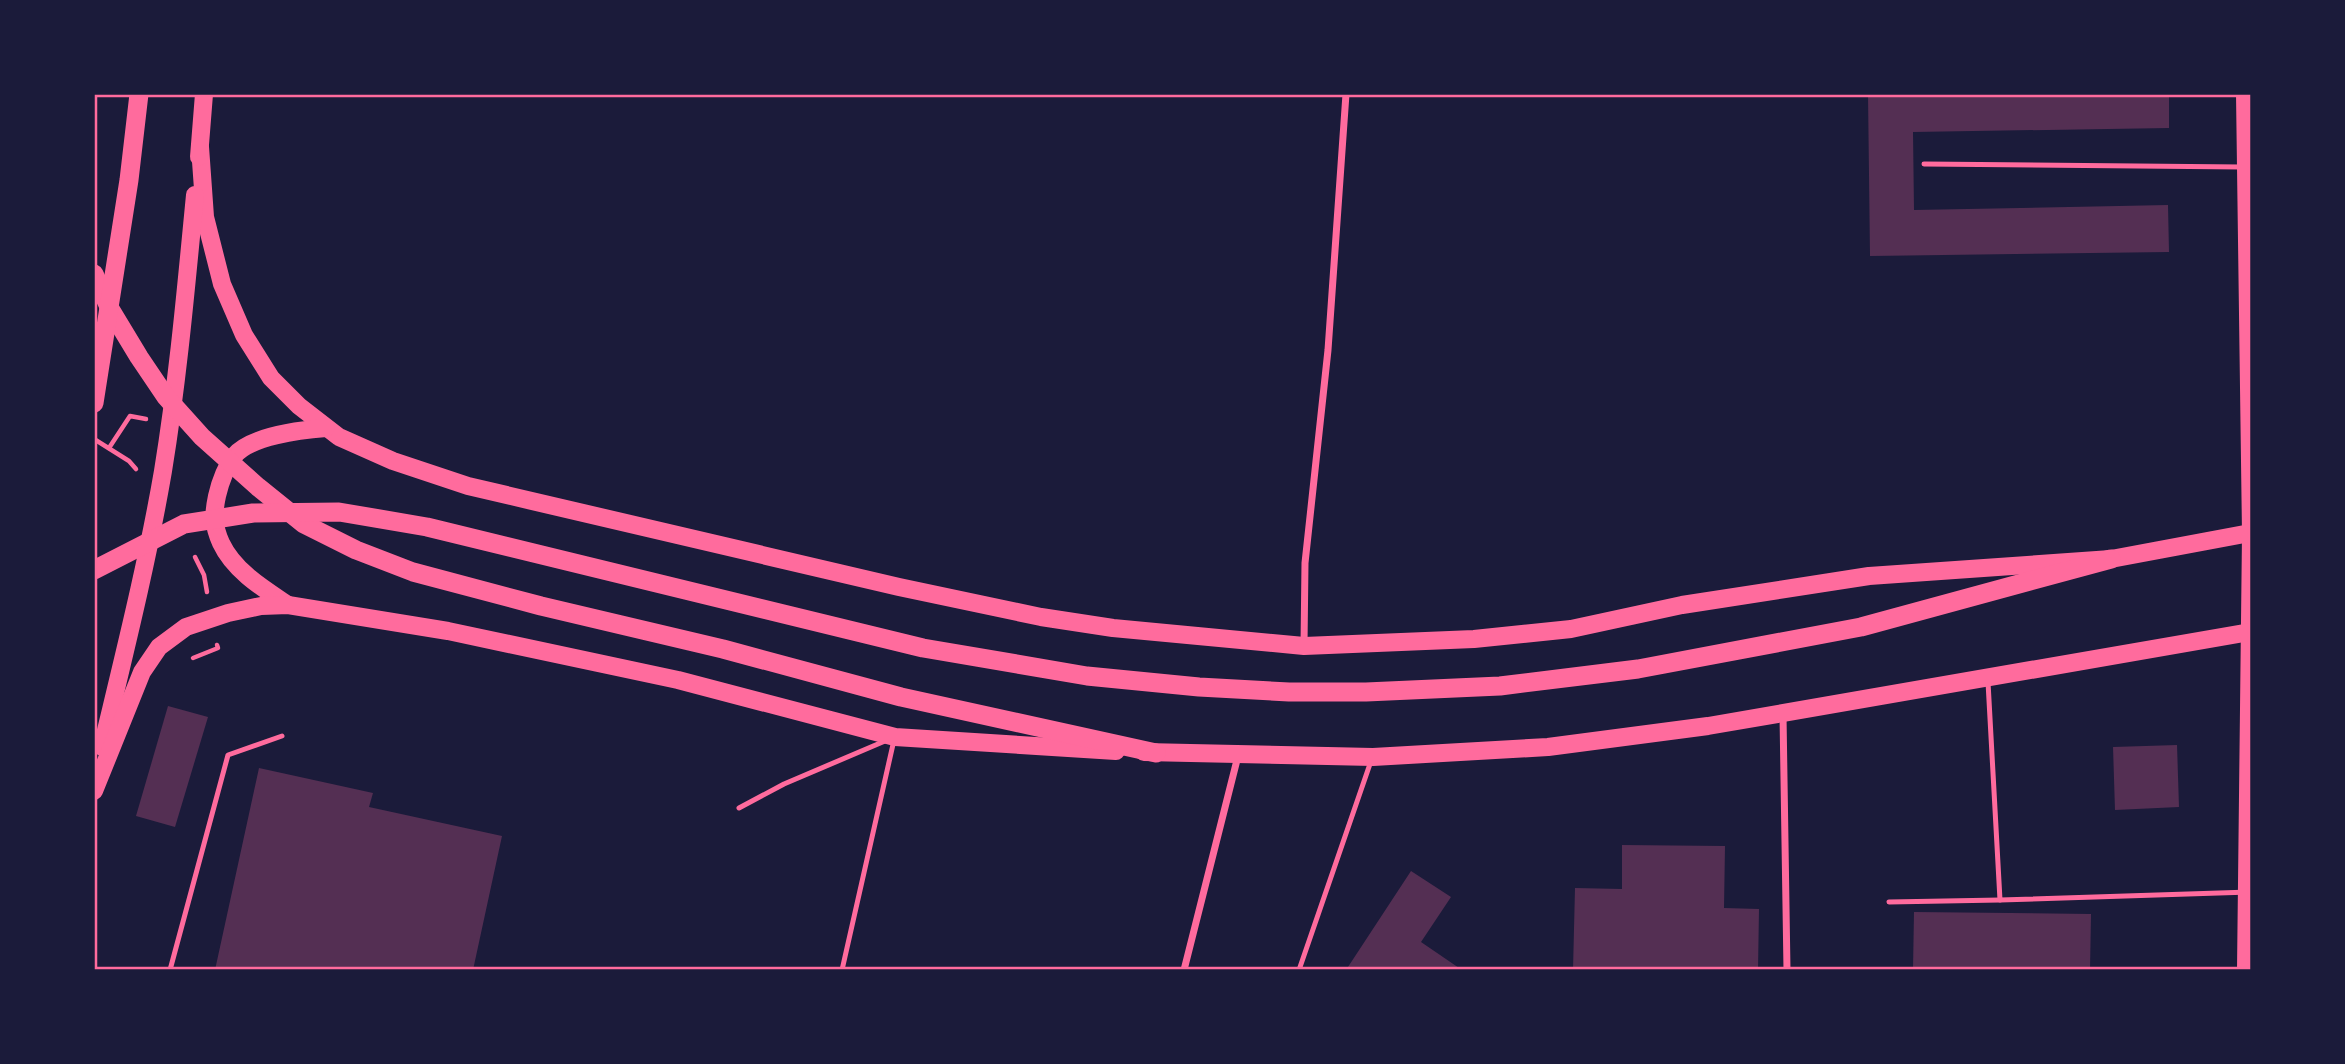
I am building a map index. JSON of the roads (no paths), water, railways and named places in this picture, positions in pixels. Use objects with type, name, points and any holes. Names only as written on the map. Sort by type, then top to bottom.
[{"type":"highway","points":[[94,403],[129,180],[139,94]]},
{"type":"highway","points":[[94,274],[116,318],[166,397],[202,437],[258,488],[304,524],[356,550],[413,572],[541,606],[723,649],[901,697],[1156,753]]},
{"type":"highway","points":[[94,570],[184,524],[253,513],[339,512],[427,527],[923,648],[1087,676],[1199,687],[1289,692],[1366,692],[1500,686],[1638,669],[1861,627],[2111,559]]},
{"type":"main road","points":[[94,777],[134,617],[163,471],[182,335],[204,94]]},
{"type":"main road","points":[[200,147],[205,217],[222,284],[244,335],[271,378],[299,406],[339,437],[393,461],[468,486],[886,584],[1041,617],[1113,628],[1304,646],[1474,639],[1571,629],[1682,605],[1869,576],[2111,559],[2249,533]]},
{"type":"main road","points":[[288,606],[241,569],[222,545],[213,517],[217,495],[235,455],[260,440],[291,431],[326,428]]},
{"type":"main road","points":[[94,791],[142,671],[159,647],[186,627],[228,613],[261,606],[288,606],[448,631],[678,680],[895,737],[1238,756],[1373,757],[1548,747],[1708,726],[2248,632]]},
{"type":"street","points":[[1304,646],[1305,564],[1328,349],[1346,94]]},
{"type":"street","points":[[2242,94],[2249,533],[2247,893],[2243,970]]},
{"type":"street","points":[[1783,713],[1787,970]]},
{"type":"street","points":[[1184,970],[1238,756]]},
{"type":"lane","points":[[1924,164],[2243,167]]},
{"type":"lane","points":[[1988,678],[2000,900]]},
{"type":"lane","points":[[170,970],[228,755],[282,736]]},
{"type":"lane","points":[[739,808],[784,785],[895,737]]},
{"type":"lane","points":[[842,970],[895,737]]},
{"type":"lane","points":[[1299,970],[1373,757]]},
{"type":"lane","points":[[1889,902],[2247,893]]}]
